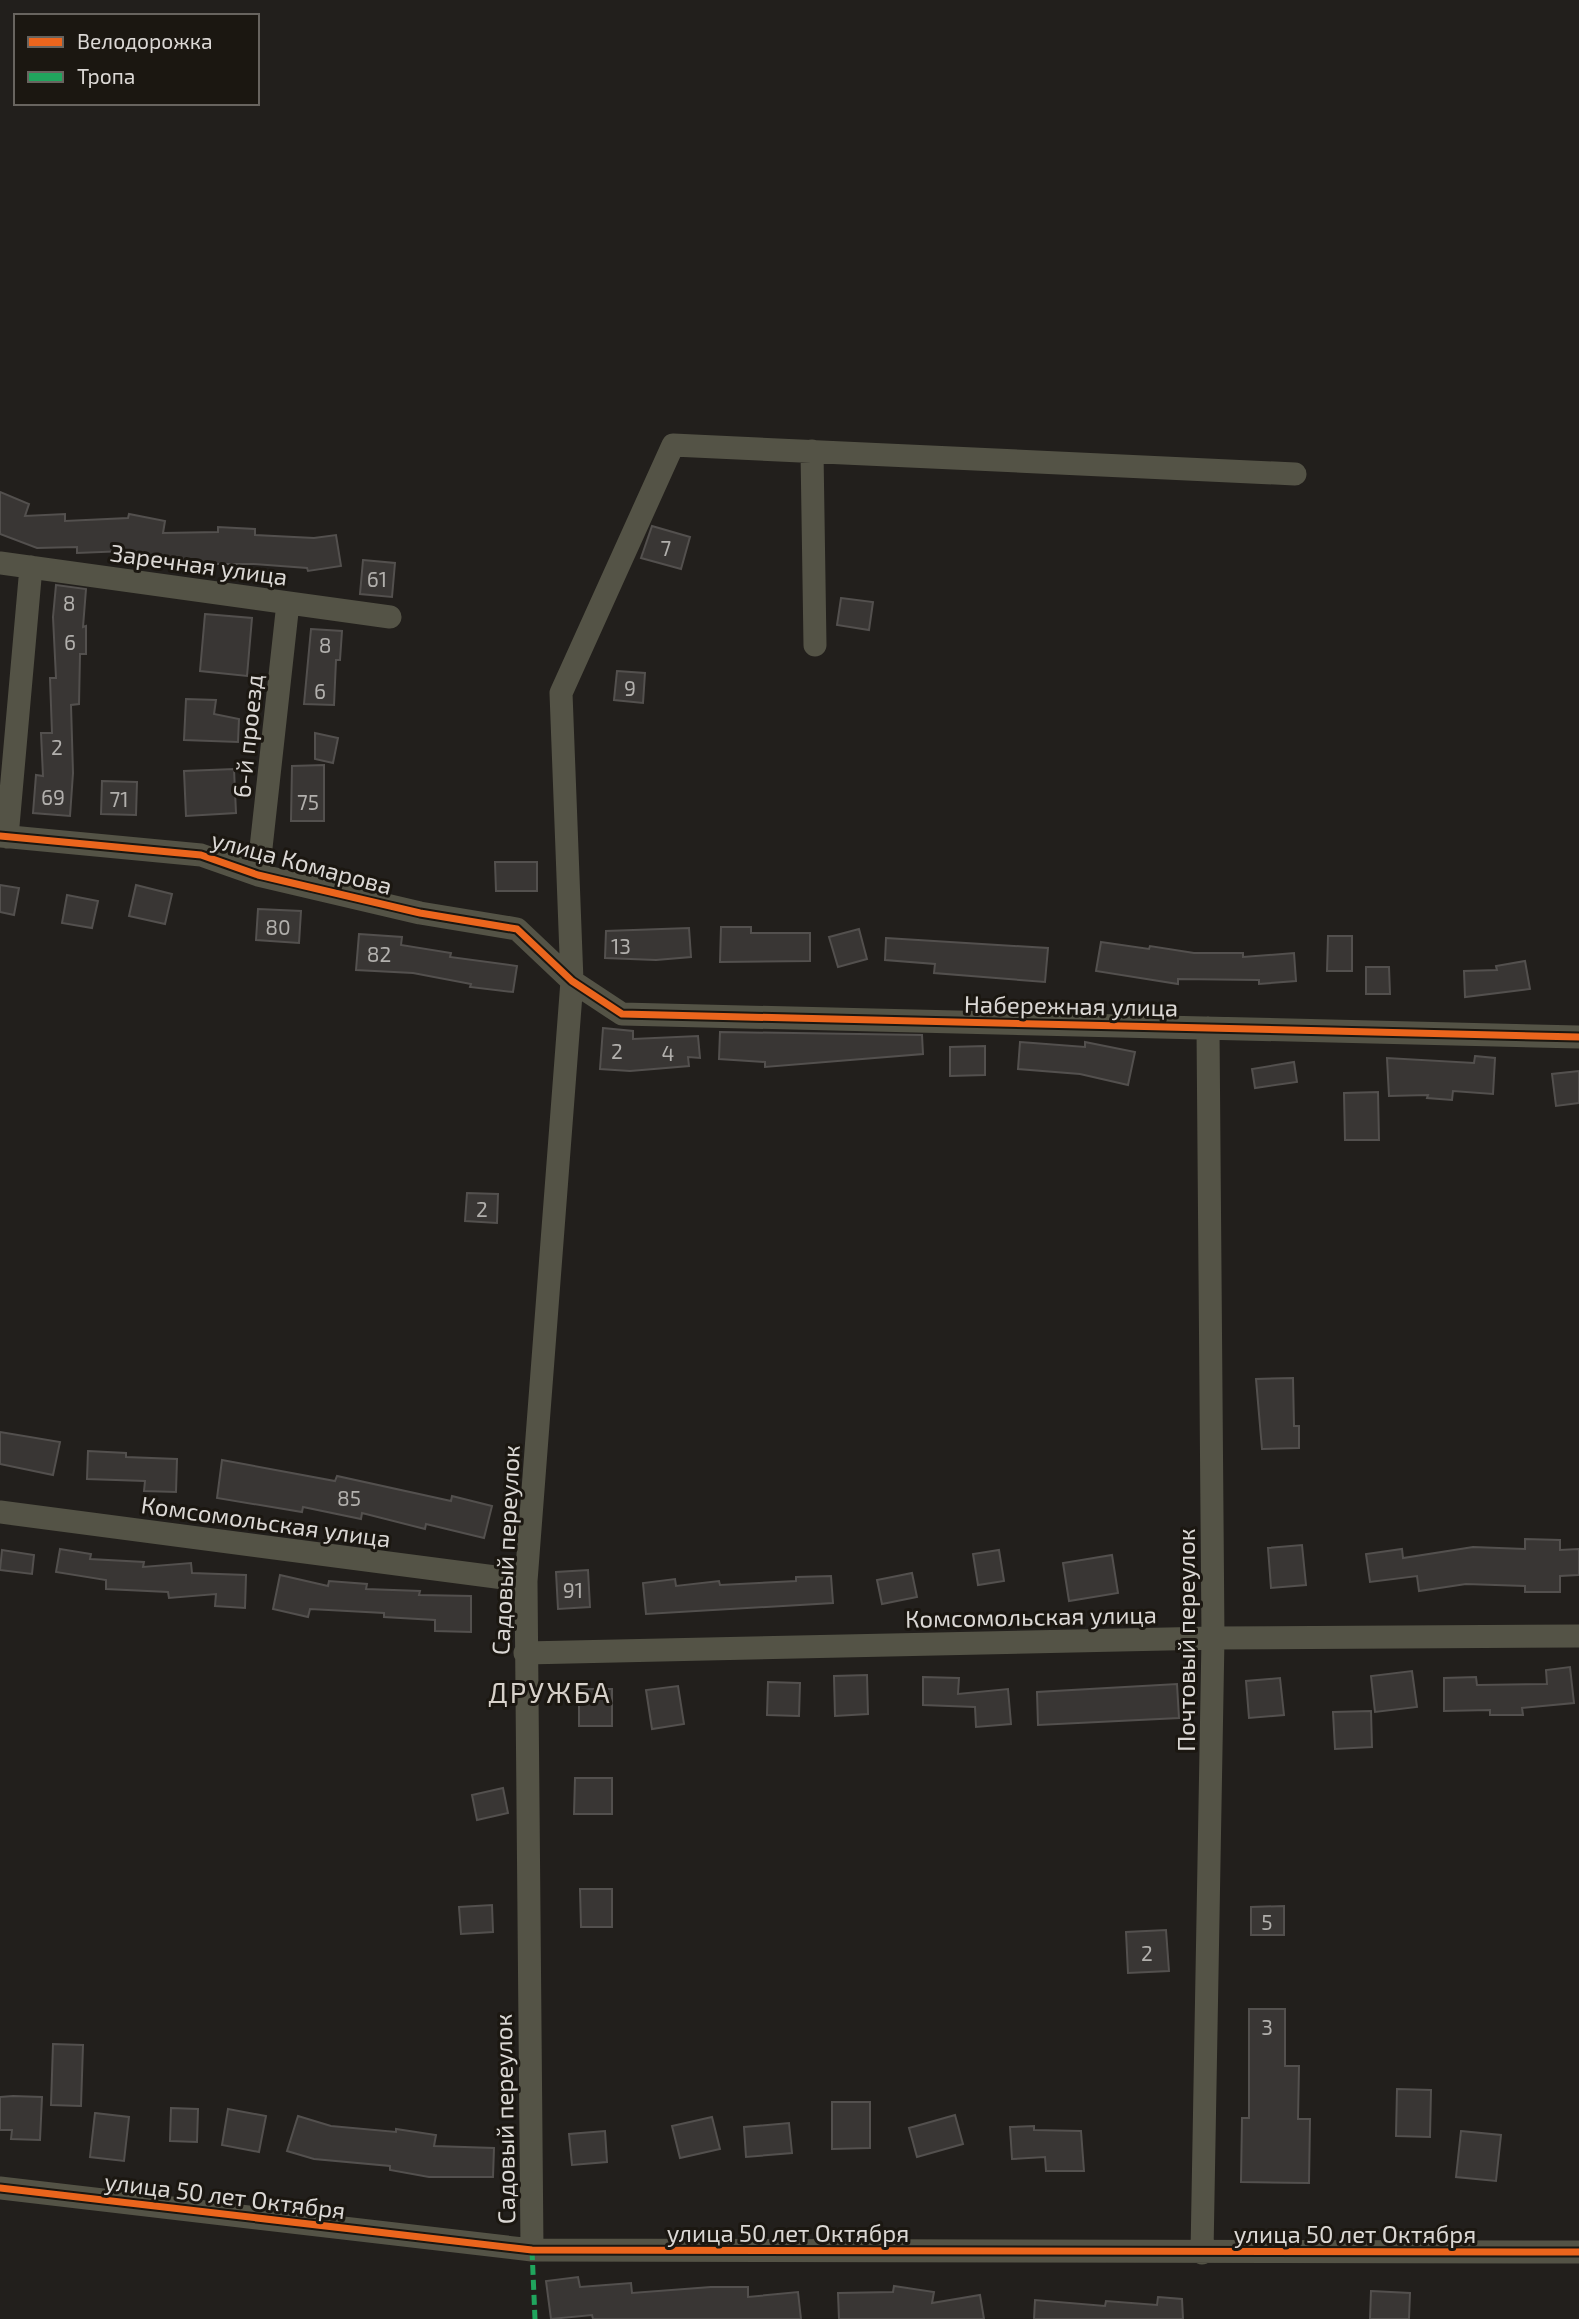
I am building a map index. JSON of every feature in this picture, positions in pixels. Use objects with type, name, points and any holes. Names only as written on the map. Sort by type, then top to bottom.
[{"type":"street","name":"Садовый переулок","points":[[532,2250],[526,1581],[572,981],[561,694],[673,445],[812,451]]},
{"type":"street","points":[[814,645],[812,451],[1296,474]]},
{"type":"street","name":"Заречная улица","points":[[0,562],[390,617]]},
{"type":"street","points":[[3,837],[31,567]]},
{"type":"street","name":"6-й проезд","points":[[258,875],[288,603]]},
{"type":"street","name":"улица Комарова","points":[[3,837],[201,855],[258,875],[419,913],[517,929],[572,981]]},
{"type":"street","name":"Набережная улица","points":[[572,981],[622,1014],[1579,1037]]},
{"type":"street","name":"Почтовый переулок","points":[[1202,2253],[1213,1638],[1208,1028]]},
{"type":"street","name":"Комсомольская улица","points":[[0,1512],[526,1581]]},
{"type":"street","name":"Комсомольская улица","points":[[526,1653],[1213,1638],[1579,1636]]},
{"type":"street","name":"улица 50 лет Октября","points":[[0,2188],[532,2250],[1579,2252]]},
{"type":"building","points":[[0,492],[29,504],[25,516],[65,514],[65,521],[128,518],[129,514],[165,521],[163,533],[218,532],[218,527],[255,529],[255,535],[314,538],[336,535],[341,566],[308,571],[307,568],[254,564],[182,564],[182,561],[126,551],[77,553],[77,547],[37,548],[0,534]]},
{"type":"building","points":[[652,526],[690,537],[681,569],[641,558]]},
{"type":"building","points":[[363,560],[395,563],[392,597],[360,594]]},
{"type":"building","points":[[56,585],[86,589],[83,627],[86,626],[86,654],[80,654],[79,704],[71,705],[73,773],[70,816],[33,813],[36,775],[43,776],[41,733],[52,733],[50,678],[56,678],[53,617]]},
{"type":"building","points":[[841,598],[873,602],[869,630],[837,625]]},
{"type":"building","points":[[205,614],[252,618],[247,676],[200,671]]},
{"type":"building","points":[[311,629],[342,631],[340,660],[336,660],[334,705],[304,704]]},
{"type":"building","points":[[617,671],[645,673],[643,703],[614,700]]},
{"type":"building","points":[[186,699],[216,700],[214,714],[239,719],[238,742],[184,740]]},
{"type":"building","points":[[315,733],[338,738],[333,763],[315,759]]},
{"type":"building","points":[[324,765],[324,821],[291,821],[292,766]]},
{"type":"building","points":[[234,769],[236,813],[186,816],[184,771]]},
{"type":"building","points":[[102,781],[137,782],[136,815],[101,814]]},
{"type":"building","points":[[495,862],[537,862],[537,891],[496,891]]},
{"type":"building","points":[[0,885],[19,888],[14,915],[0,912]]},
{"type":"building","points":[[136,885],[172,894],[165,924],[129,916]]},
{"type":"building","points":[[67,895],[98,901],[92,928],[62,923]]},
{"type":"building","points":[[258,909],[301,911],[299,943],[256,940]]},
{"type":"building","points":[[721,927],[751,927],[751,933],[810,933],[810,961],[720,962]]},
{"type":"building","points":[[689,928],[691,957],[656,960],[605,958],[606,931]]},
{"type":"building","points":[[859,929],[867,959],[838,967],[829,937]]},
{"type":"building","points":[[359,934],[402,937],[401,945],[451,953],[450,957],[517,966],[513,992],[470,987],[471,984],[413,973],[356,970]]},
{"type":"building","points":[[1328,936],[1352,936],[1352,971],[1327,971]]},
{"type":"building","points":[[886,938],[1048,948],[1045,982],[934,973],[935,964],[885,960]]},
{"type":"building","points":[[1101,942],[1194,953],[1243,953],[1243,957],[1294,953],[1296,981],[1259,984],[1259,980],[1178,979],[1178,984],[1096,971]]},
{"type":"building","points":[[1525,961],[1530,989],[1465,997],[1464,971],[1497,970],[1496,966]]},
{"type":"building","points":[[1366,967],[1389,967],[1390,994],[1366,994]]},
{"type":"building","points":[[603,1028],[633,1031],[633,1039],[698,1036],[700,1058],[688,1057],[689,1066],[630,1071],[600,1069]]},
{"type":"building","points":[[720,1032],[922,1035],[923,1054],[765,1067],[765,1062],[719,1059]]},
{"type":"building","points":[[1020,1042],[1085,1047],[1085,1042],[1135,1052],[1128,1085],[1080,1074],[1018,1069]]},
{"type":"building","points":[[985,1046],[985,1075],[950,1076],[950,1047]]},
{"type":"building","points":[[1475,1056],[1495,1058],[1493,1094],[1453,1091],[1452,1100],[1427,1098],[1428,1095],[1389,1096],[1387,1058],[1474,1063]]},
{"type":"building","points":[[1294,1062],[1297,1082],[1255,1088],[1252,1069]]},
{"type":"building","points":[[1579,1071],[1579,1103],[1556,1106],[1552,1074]]},
{"type":"building","points":[[1378,1092],[1379,1140],[1345,1140],[1344,1093]]},
{"type":"building","points":[[467,1193],[498,1194],[497,1223],[465,1221]]},
{"type":"building","points":[[1293,1378],[1294,1426],[1299,1426],[1299,1448],[1262,1449],[1256,1379]]},
{"type":"building","points":[[0,1432],[60,1442],[53,1475],[0,1464]]},
{"type":"building","points":[[88,1451],[126,1453],[126,1457],[177,1459],[176,1492],[144,1491],[145,1481],[87,1479]]},
{"type":"building","points":[[222,1460],[335,1481],[337,1476],[451,1501],[452,1496],[492,1506],[484,1538],[426,1524],[425,1529],[362,1513],[361,1519],[303,1507],[302,1512],[217,1498]]},
{"type":"building","points":[[1525,1539],[1560,1540],[1560,1550],[1579,1549],[1579,1575],[1560,1576],[1560,1592],[1525,1592],[1525,1586],[1466,1584],[1419,1591],[1417,1576],[1370,1582],[1366,1554],[1402,1549],[1403,1558],[1473,1547],[1525,1549]]},
{"type":"building","points":[[1302,1545],[1306,1585],[1271,1588],[1268,1548]]},
{"type":"building","points":[[60,1549],[91,1554],[90,1559],[144,1562],[143,1567],[191,1563],[192,1573],[246,1575],[245,1608],[215,1606],[216,1594],[169,1598],[168,1592],[106,1589],[106,1580],[56,1572]]},
{"type":"building","points":[[2,1550],[34,1555],[32,1574],[0,1570]]},
{"type":"building","points":[[999,1550],[1004,1581],[978,1585],[973,1554]]},
{"type":"building","points":[[1112,1555],[1118,1593],[1069,1601],[1063,1563]]},
{"type":"building","points":[[588,1570],[590,1607],[558,1609],[556,1572]]},
{"type":"building","points":[[912,1573],[917,1597],[882,1604],[877,1580]]},
{"type":"building","points":[[280,1575],[328,1586],[329,1581],[367,1584],[366,1589],[420,1591],[419,1595],[471,1596],[471,1632],[435,1631],[435,1620],[384,1617],[384,1613],[310,1609],[308,1617],[273,1609]]},
{"type":"building","points":[[831,1576],[833,1603],[646,1614],[643,1583],[675,1579],[676,1586],[719,1581],[720,1585],[796,1581],[796,1577]]},
{"type":"building","points":[[1570,1667],[1574,1703],[1522,1708],[1523,1715],[1490,1715],[1490,1710],[1444,1711],[1444,1678],[1476,1677],[1477,1685],[1547,1684],[1546,1670]]},
{"type":"building","points":[[1412,1671],[1417,1707],[1375,1712],[1371,1676]]},
{"type":"building","points":[[867,1675],[868,1714],[835,1716],[834,1676]]},
{"type":"building","points":[[923,1677],[959,1678],[958,1694],[1008,1689],[1011,1724],[976,1727],[975,1707],[923,1705]]},
{"type":"building","points":[[1280,1678],[1284,1715],[1249,1718],[1246,1681]]},
{"type":"building","points":[[768,1682],[800,1683],[799,1716],[767,1715]]},
{"type":"building","points":[[1177,1684],[1179,1718],[1038,1725],[1037,1692]]},
{"type":"building","points":[[678,1686],[684,1724],[652,1729],[646,1690]]},
{"type":"building","points":[[579,1689],[612,1689],[612,1726],[579,1726]]},
{"type":"building","points":[[1371,1711],[1372,1747],[1335,1749],[1333,1712]]},
{"type":"building","points":[[575,1778],[612,1778],[612,1814],[574,1814]]},
{"type":"building","points":[[503,1788],[508,1813],[477,1820],[472,1795]]},
{"type":"building","points":[[580,1889],[612,1889],[612,1927],[581,1927]]},
{"type":"building","points":[[492,1905],[493,1932],[461,1934],[459,1907]]},
{"type":"building","points":[[1284,1906],[1284,1935],[1251,1935],[1251,1907]]},
{"type":"building","points":[[1166,1930],[1169,1971],[1128,1973],[1126,1932]]},
{"type":"building","points":[[1249,2009],[1285,2009],[1285,2066],[1299,2066],[1298,2119],[1310,2119],[1309,2183],[1241,2182],[1242,2118],[1249,2118]]},
{"type":"building","points":[[53,2044],[83,2045],[81,2106],[51,2105]]},
{"type":"building","points":[[1397,2089],[1431,2090],[1430,2137],[1396,2136]]},
{"type":"building","points":[[0,2097],[42,2097],[40,2140],[11,2139],[12,2130],[0,2130]]},
{"type":"building","points":[[832,2102],[870,2102],[870,2148],[832,2149]]},
{"type":"building","points":[[171,2108],[198,2109],[197,2142],[170,2141]]},
{"type":"building","points":[[228,2109],[266,2116],[259,2152],[222,2145]]},
{"type":"building","points":[[95,2113],[129,2117],[124,2161],[90,2157]]},
{"type":"building","points":[[955,2115],[963,2144],[917,2157],[909,2128]]},
{"type":"building","points":[[298,2116],[331,2126],[396,2132],[396,2129],[436,2135],[434,2146],[494,2148],[493,2177],[429,2177],[390,2170],[390,2166],[314,2159],[287,2151]]},
{"type":"building","points":[[712,2117],[720,2149],[680,2158],[672,2126]]},
{"type":"building","points":[[789,2123],[792,2153],[746,2157],[744,2127]]},
{"type":"building","points":[[1034,2126],[1034,2130],[1081,2131],[1084,2171],[1046,2171],[1045,2157],[1012,2159],[1010,2127]]},
{"type":"building","points":[[605,2131],[607,2162],[572,2165],[569,2134]]},
{"type":"building","points":[[1461,2131],[1501,2135],[1496,2181],[1456,2177]]},
{"type":"building","points":[[578,2277],[580,2287],[631,2283],[632,2293],[711,2287],[748,2287],[748,2297],[798,2292],[801,2319],[593,2319],[592,2315],[551,2319],[546,2281]]},
{"type":"building","points":[[894,2286],[934,2292],[932,2303],[980,2295],[984,2319],[839,2319],[838,2293],[893,2292]]},
{"type":"building","points":[[1371,2291],[1410,2293],[1409,2319],[1370,2319]]},
{"type":"building","points":[[1158,2297],[1182,2299],[1183,2319],[1034,2319],[1035,2300],[1105,2306],[1106,2301],[1157,2305]]},
{"type":"marked path","points":[[532,2250],[535,2319]]},
{"type":"cycle path","points":[[0,836],[201,855],[258,875],[420,913],[517,929],[572,981],[622,1014],[1579,1037]]},
{"type":"cycle path","points":[[0,2188],[532,2250],[1579,2252]]},
{"type":"district","name":"ДРУЖБА","points":[[550,1692]]}]
